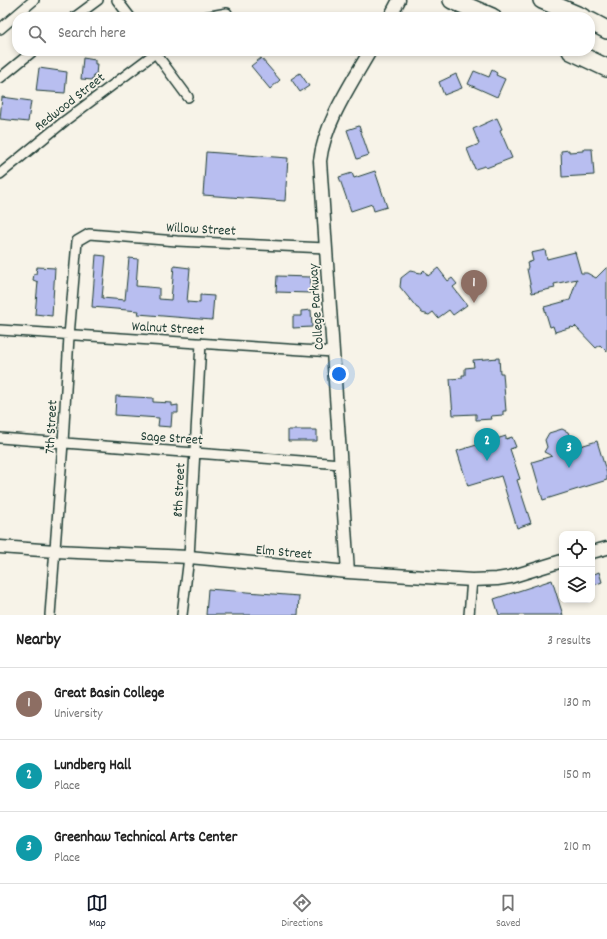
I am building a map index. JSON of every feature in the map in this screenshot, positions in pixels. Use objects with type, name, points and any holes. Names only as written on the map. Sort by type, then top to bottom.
[{"type":"highway","points":[[452,0],[480,12]]},
{"type":"highway","points":[[542,0],[570,12]]},
{"type":"highway","points":[[595,24],[607,30]]},
{"type":"highway","points":[[582,56],[607,68]]},
{"type":"street","points":[[20,12],[34,0]]},
{"type":"street","points":[[82,12],[98,0]]},
{"type":"street","points":[[118,0],[126,12]]},
{"type":"street","points":[[393,12],[400,0]]},
{"type":"street","points":[[0,29],[12,19]]},
{"type":"street","points":[[0,78],[27,56]]},
{"type":"street","name":"Redwood Street","points":[[0,174],[66,120],[151,56]]},
{"type":"street","points":[[159,56],[188,96]]},
{"type":"street","name":"College Parkway","points":[[348,572],[320,161],[321,148],[329,126],[367,56]]},
{"type":"street","name":"Willow Street","points":[[76,241],[89,234],[177,241],[326,248]]},
{"type":"street","name":"7th Street","points":[[50,615],[76,241]]},
{"type":"street","name":"Walnut Street","points":[[0,330],[69,336],[334,352]]},
{"type":"street","name":"8th Street","points":[[182,615],[188,557],[201,343]]},
{"type":"street","name":"Sage Street","points":[[0,438],[341,464]]},
{"type":"street","name":"Elm Street","points":[[0,547],[188,557],[348,572],[472,580],[504,578],[559,562]]},
{"type":"street","points":[[595,551],[607,548]]},
{"type":"street","points":[[469,615],[472,580]]},
{"type":"building","points":[[83,58],[95,60],[95,64],[97,64],[96,75],[94,74],[93,80],[81,79]]},
{"type":"building","points":[[261,58],[280,80],[270,89],[251,66]]},
{"type":"building","points":[[39,68],[67,72],[65,93],[36,91]]},
{"type":"building","points":[[492,70],[497,73],[496,75],[505,79],[497,97],[468,84],[474,71],[489,77]]},
{"type":"building","points":[[300,73],[309,86],[300,92],[291,79]]},
{"type":"building","points":[[456,74],[462,88],[444,95],[439,82]]},
{"type":"building","points":[[2,97],[31,101],[28,122],[0,119]]},
{"type":"building","points":[[497,118],[502,129],[500,130],[512,158],[486,168],[485,166],[475,169],[467,149],[479,144],[473,129]]},
{"type":"building","points":[[359,126],[369,155],[357,159],[347,130]]},
{"type":"building","points":[[583,149],[592,149],[594,175],[562,177],[561,151],[583,151]]},
{"type":"building","points":[[206,152],[288,158],[285,201],[203,195]]},
{"type":"building","points":[[375,171],[387,207],[374,211],[372,204],[351,211],[339,177],[352,173],[354,178]]},
{"type":"building","points":[[545,250],[547,259],[575,252],[581,273],[587,273],[596,278],[607,267],[607,352],[600,345],[596,348],[575,326],[573,328],[555,332],[553,326],[550,327],[544,307],[570,300],[577,279],[554,284],[555,288],[532,293],[527,263],[533,261],[531,253]]},
{"type":"building","points":[[96,255],[106,256],[102,298],[125,300],[129,258],[138,259],[136,286],[159,288],[159,299],[171,300],[174,266],[190,268],[187,302],[200,303],[200,295],[214,296],[212,320],[138,314],[139,311],[92,307]]},
{"type":"building","points":[[37,267],[55,268],[52,316],[35,314],[38,282],[33,280]]},
{"type":"building","points":[[438,268],[448,281],[452,278],[457,284],[453,287],[467,305],[453,315],[449,310],[438,318],[433,312],[429,315],[422,313],[400,287],[401,278],[410,271],[421,273],[424,270],[428,276]]},
{"type":"building","points":[[277,276],[311,277],[310,293],[276,292]]},
{"type":"building","points":[[311,310],[312,327],[293,328],[293,316],[301,316],[301,311]]},
{"type":"building","points":[[499,358],[500,373],[503,373],[506,411],[503,411],[503,415],[491,416],[492,419],[476,420],[476,414],[453,415],[450,379],[462,378],[462,375],[465,375],[465,368],[474,367],[473,360]]},
{"type":"building","points":[[116,396],[153,398],[153,402],[172,403],[172,406],[178,405],[178,413],[172,413],[171,427],[158,426],[159,418],[115,415]]},
{"type":"building","points":[[562,429],[568,432],[571,440],[564,451],[597,441],[607,474],[607,480],[543,500],[532,462],[552,456],[544,452],[547,447],[545,440],[549,433]]},
{"type":"building","points":[[288,430],[317,430],[317,441],[288,441]]},
{"type":"building","points":[[506,436],[506,439],[512,437],[516,447],[510,449],[520,479],[517,480],[531,523],[517,528],[501,476],[468,486],[457,451]]},
{"type":"building","points":[[599,572],[602,582],[595,585],[595,574]]},
{"type":"building","points":[[552,580],[563,615],[499,615],[494,599]]},
{"type":"building","points":[[208,589],[299,596],[298,615],[206,615]]},
{"type":"place","name":"Great Basin College","points":[[474,303]]},
{"type":"place","name":"Lundberg Hall","points":[[487,461]]},
{"type":"place","name":"Greenhaw Technical Arts Center","points":[[569,468]]}]
